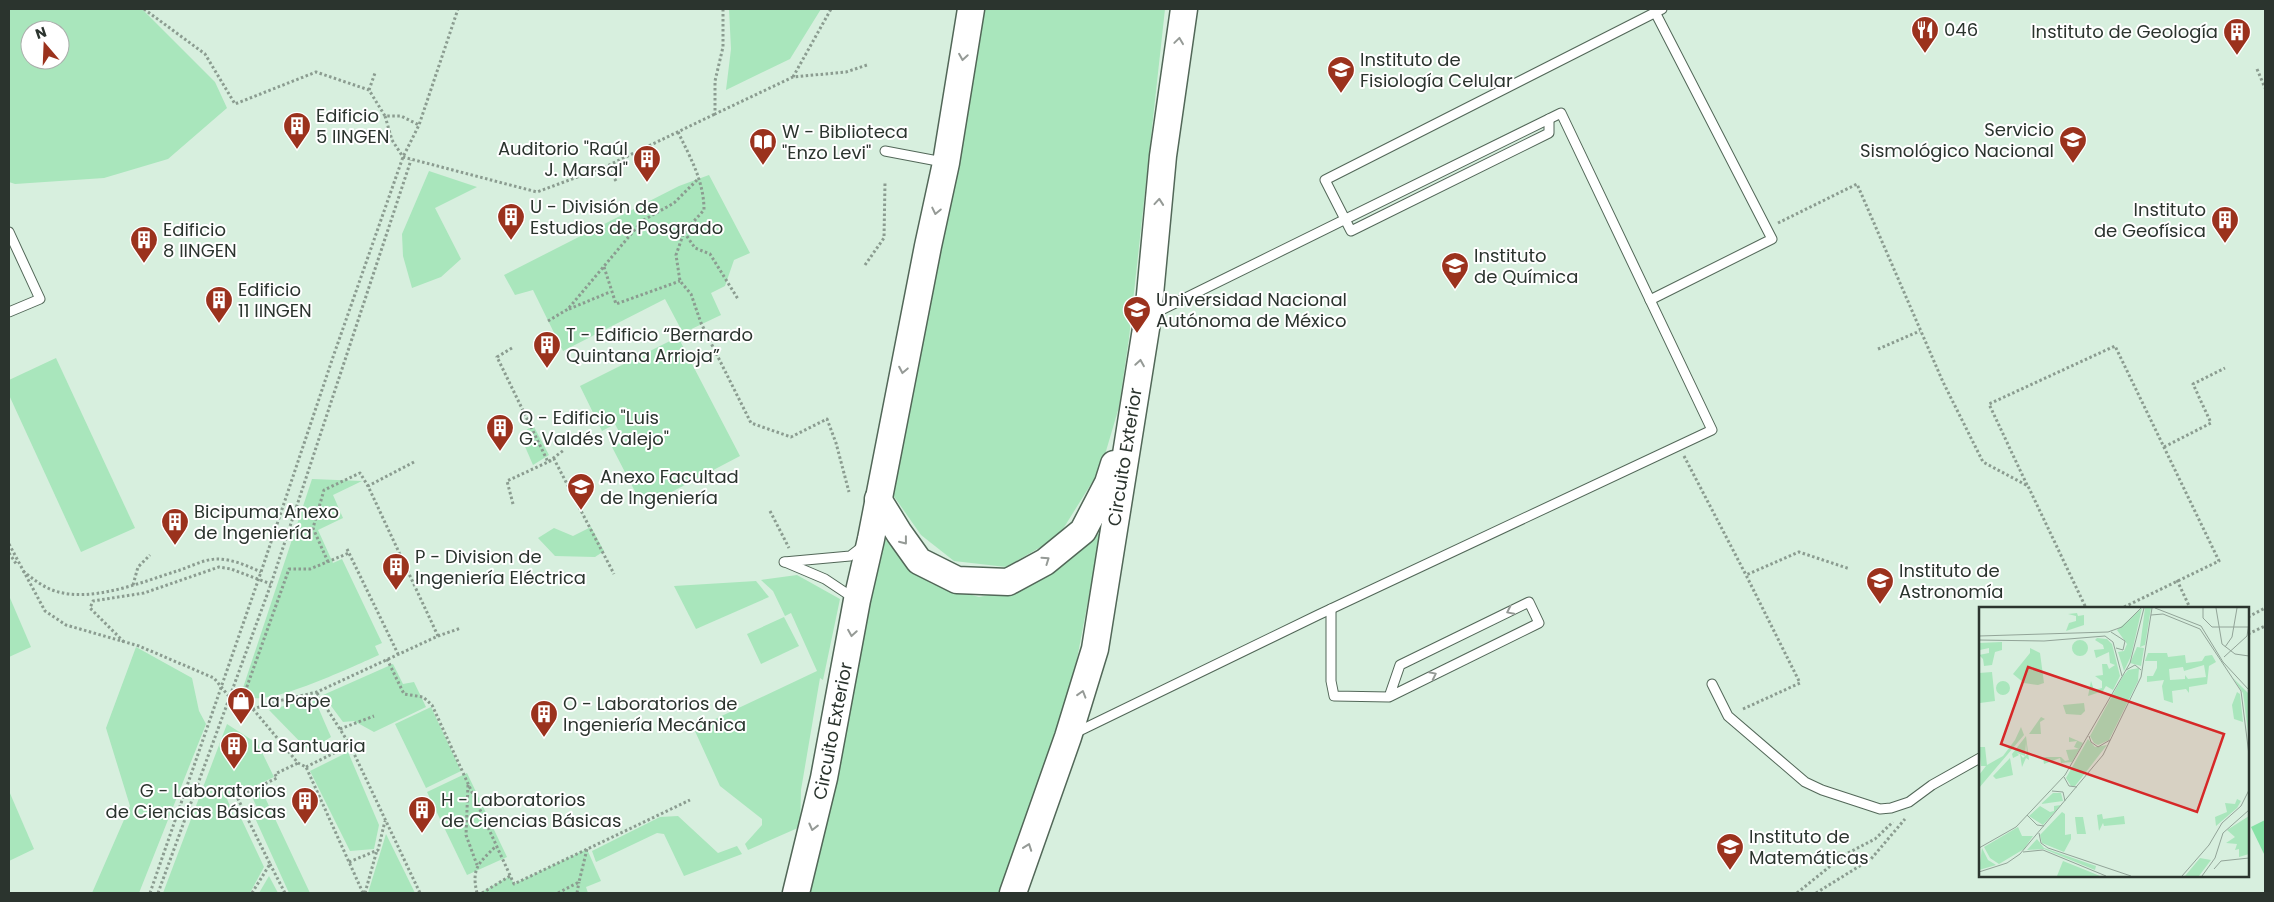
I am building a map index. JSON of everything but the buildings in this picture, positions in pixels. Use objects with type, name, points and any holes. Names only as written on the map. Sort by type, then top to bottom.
[{"type":"street","name":"Circuito Exterior","points":[[796,893],[824,778],[857,600],[871,539],[946,163],[971,9]]},
{"type":"street","name":"Circuito Exterior","points":[[1013,893],[1068,737],[1095,649],[1148,316],[1163,156],[1184,9]]},
{"type":"street","points":[[878,500],[898,533],[919,560],[957,580],[1008,582],[1045,562],[1083,531],[1108,482],[1132,412]]},
{"type":"lane","points":[[1549,119],[1549,133],[1352,231],[1325,180],[1658,10],[1772,239],[1650,300]]},
{"type":"lane","points":[[1068,737],[1331,609],[1712,430],[1562,113],[1148,316]]},
{"type":"lane","points":[[884,151],[946,163]]},
{"type":"lane","points":[[9,232],[40,299],[9,312]]},
{"type":"lane","points":[[857,600],[825,579],[784,562],[850,556],[871,539]]},
{"type":"lane","points":[[1331,609],[1331,681],[1334,696],[1389,697],[1539,623],[1529,602],[1400,666],[1389,697]]},
{"type":"lane","points":[[1712,684],[1728,716],[1805,782],[1822,790],[1880,809],[1891,808],[1909,802],[1979,759]]},
{"type":"path","points":[[144,9],[205,54],[235,104],[316,72],[370,90],[385,116],[392,140],[403,157],[537,192],[607,166],[793,77],[846,72],[867,65]]},
{"type":"path","points":[[150,893],[259,579],[333,357],[403,157],[419,125],[458,9]]},
{"type":"path","points":[[715,114],[715,81],[723,47],[723,9]]},
{"type":"path","points":[[793,77],[831,9]]},
{"type":"path","points":[[2256,68],[2265,88]]},
{"type":"path","points":[[370,90],[375,73]]},
{"type":"path","points":[[385,116],[401,116],[419,125]]},
{"type":"path","points":[[678,132],[699,177],[704,195],[704,210],[684,232],[676,254],[680,280],[691,294],[701,323],[751,424],[791,437],[827,419],[836,444],[848,492]]},
{"type":"path","points":[[158,893],[271,584],[411,160]]},
{"type":"path","points":[[607,166],[616,181]]},
{"type":"path","points":[[568,309],[642,221],[674,203],[699,177]]},
{"type":"path","points":[[865,265],[884,238],[885,182]]},
{"type":"path","points":[[1766,228],[1856,184],[1943,382],[1983,462],[2028,486]]},
{"type":"path","points":[[684,232],[696,248],[710,254],[738,299]]},
{"type":"path","points":[[604,267],[610,292],[616,304],[680,280]]},
{"type":"path","points":[[548,320],[568,309],[610,292]]},
{"type":"path","points":[[1878,349],[1920,331]]},
{"type":"path","points":[[2086,607],[1989,404],[2115,346],[2219,561],[2124,607]]},
{"type":"path","points":[[512,348],[497,357],[548,462]]},
{"type":"path","points":[[2164,447],[2211,423],[2193,384],[2225,368]]},
{"type":"path","points":[[1679,446],[1800,683],[1728,716]]},
{"type":"path","points":[[548,462],[564,450]]},
{"type":"path","points":[[513,504],[507,481],[554,459],[614,574]]},
{"type":"path","points":[[368,486],[414,462]]},
{"type":"path","points":[[328,562],[313,528],[324,490],[360,473],[368,486],[438,636]]},
{"type":"path","points":[[770,511],[795,560]]},
{"type":"path","points":[[9,544],[45,611],[66,625],[125,642],[214,678],[230,699],[240,706],[254,709],[274,702],[317,692],[438,636],[461,628]]},
{"type":"path","points":[[240,706],[289,569],[310,569],[348,551],[398,654]]},
{"type":"path","points":[[1746,575],[1799,552],[1850,569]]},
{"type":"path","points":[[9,553],[22,571],[39,583],[57,591],[82,594],[103,592],[133,585],[216,559],[247,566],[261,572]]},
{"type":"path","points":[[133,585],[138,567],[150,555]]},
{"type":"path","points":[[125,642],[95,615],[90,608],[92,601],[144,593],[219,567],[271,584]]},
{"type":"path","points":[[2177,580],[2190,607]]},
{"type":"path","points":[[2249,616],[2265,608]]},
{"type":"path","points":[[2249,634],[2265,626]]},
{"type":"path","points":[[387,659],[404,694],[423,696],[432,706],[514,884],[690,800]]},
{"type":"path","points":[[317,692],[350,745],[420,893]]},
{"type":"path","points":[[254,709],[298,763],[306,767],[364,893]]},
{"type":"path","points":[[340,729],[374,716]]},
{"type":"path","points":[[306,767],[350,745]]},
{"type":"path","points":[[285,893],[238,797],[277,778],[275,774],[298,763]]},
{"type":"path","points":[[468,784],[466,835],[477,864],[474,879],[476,893]]},
{"type":"path","points":[[1798,893],[1844,855],[1886,830],[1909,802]]},
{"type":"path","points":[[1816,893],[1822,892],[1871,859],[1907,817]]},
{"type":"path","points":[[364,893],[386,821]]},
{"type":"path","points":[[477,864],[496,846]]},
{"type":"path","points":[[577,893],[587,849]]},
{"type":"path","points":[[349,862],[378,850]]},
{"type":"path","points":[[252,893],[270,864]]},
{"type":"path","points":[[482,893],[510,876]]},
{"type":"path","points":[[558,893],[579,882]]},
{"type":"shaded area","points":[[9,9],[142,9],[215,82],[227,108],[168,159],[104,178],[15,184],[9,182]]},
{"type":"shaded area","points":[[729,9],[821,9],[790,59],[726,90],[731,49]]},
{"type":"shaded area","points":[[982,9],[1165,9],[1129,338],[1119,407],[1101,468],[1058,537],[1006,567],[954,561],[921,535],[893,495]]},
{"type":"shaded area","points":[[429,171],[477,187],[435,208],[461,259],[441,277],[412,288],[403,256],[402,234]]},
{"type":"shaded area","points":[[709,175],[750,253],[734,260],[725,286],[711,293],[721,315],[683,333],[665,299],[563,351],[533,290],[515,295],[504,275],[679,186]]},
{"type":"shaded area","points":[[678,337],[740,456],[643,507],[612,447],[624,441],[615,424],[602,431],[580,386]]},
{"type":"shaded area","points":[[56,358],[135,528],[81,552],[9,395],[9,380]]},
{"type":"shaded area","points":[[533,425],[549,455],[533,465],[520,435]]},
{"type":"shaded area","points":[[312,479],[362,481],[333,495],[343,518],[318,530],[333,563],[342,559],[382,643],[375,646],[379,655],[299,689],[266,697],[253,698],[242,691]]},
{"type":"shaded area","points":[[591,527],[604,551],[595,557],[555,556],[538,538],[554,528],[573,536]]},
{"type":"shaded area","points":[[1101,532],[1077,659],[1049,760],[999,893],[810,893],[882,535],[906,565],[932,584],[979,597],[1029,587]]},
{"type":"shaded area","points":[[797,575],[840,599],[823,680],[820,678],[801,790],[800,827],[748,850],[745,844],[762,825],[762,819],[720,786],[694,729],[817,671],[791,613],[785,616],[773,591],[761,580]]},
{"type":"shaded area","points":[[756,581],[769,597],[696,629],[674,586]]},
{"type":"shaded area","points":[[9,599],[31,647],[9,657]]},
{"type":"shaded area","points":[[784,617],[799,646],[761,664],[747,634]]},
{"type":"shaded area","points":[[136,647],[192,678],[199,711],[206,724],[139,893],[92,893],[130,806],[106,728]]},
{"type":"shaded area","points":[[393,664],[403,684],[414,682],[426,707],[374,732],[354,721],[343,722],[323,695]]},
{"type":"shaded area","points":[[314,698],[331,737],[309,751],[269,710]]},
{"type":"shaded area","points":[[431,707],[461,771],[426,788],[395,724]]},
{"type":"shaded area","points":[[227,724],[258,744],[274,777],[227,799],[235,818],[240,816],[264,867],[250,893],[163,893]]},
{"type":"shaded area","points":[[348,752],[379,825],[374,849],[350,851],[310,771]]},
{"type":"shaded area","points":[[467,773],[507,857],[467,875],[427,792]]},
{"type":"shaded area","points":[[261,789],[310,893],[289,893],[255,818],[260,815],[251,794]]},
{"type":"shaded area","points":[[9,791],[34,849],[9,861]]},
{"type":"shaded area","points":[[678,816],[718,853],[737,846],[742,854],[684,876],[664,834],[657,833],[596,862],[592,851],[660,817]]},
{"type":"shaded area","points":[[2265,820],[2265,856],[2251,827]]},
{"type":"shaded area","points":[[386,834],[415,893],[368,893]]},
{"type":"shaded area","points":[[587,849],[601,881],[586,887],[588,893],[482,892],[510,876],[514,884]]},
{"type":"shaded area","points":[[269,876],[278,893],[259,893]]},
{"type":"place","name":"046","points":[[1925,54]]},
{"type":"place","name":"Instituto de Geología","points":[[2237,56]]},
{"type":"place","name":"Instituto de Fisiología Celular","points":[[1341,94]]},
{"type":"place","name":"Edificio 5 IINGEN","points":[[297,150]]},
{"type":"place","name":"Servicio Sismológico Nacional","points":[[2073,164]]},
{"type":"place","name":"W - Biblioteca \"Enzo Levi\"","points":[[763,166]]},
{"type":"place","name":"Auditorio \"Raúl J. Marsal\"","points":[[647,183]]},
{"type":"place","name":"U - División de Estudios de Posgrado","points":[[511,241]]},
{"type":"place","name":"Instituto de Geofísica","points":[[2225,244]]},
{"type":"place","name":"Edificio 8 IINGEN","points":[[144,264]]},
{"type":"place","name":"Instituto de Química","points":[[1455,290]]},
{"type":"place","name":"Edificio 11 IINGEN","points":[[219,324]]},
{"type":"place","name":"Universidad Nacional Autónoma de México","points":[[1137,334]]},
{"type":"place","name":"T - Edificio “Bernardo Quintana Arrioja”","points":[[547,369]]},
{"type":"place","name":"Q - Edificio \"Luis G. Valdés Valejo\"","points":[[500,452]]},
{"type":"place","name":"Anexo Facultad de Ingeniería","points":[[581,511]]},
{"type":"place","name":"Bicipuma Anexo de Ingeniería","points":[[175,546]]},
{"type":"place","name":"P - Division de Ingeniería Eléctrica","points":[[396,591]]},
{"type":"place","name":"Instituto de Astronomía","points":[[1880,605]]},
{"type":"place","name":"La Pape","points":[[241,725]]},
{"type":"place","name":"O - Laboratorios de Ingeniería Mecánica","points":[[544,738]]},
{"type":"place","name":"La Santuaria","points":[[234,770]]},
{"type":"place","name":"G - Laboratorios de Ciencias Básicas","points":[[305,825]]},
{"type":"place","name":"H - Laboratorios de Ciencias Básicas","points":[[422,834]]},
{"type":"place","name":"Instituto de Matemáticas","points":[[1730,871]]}]
